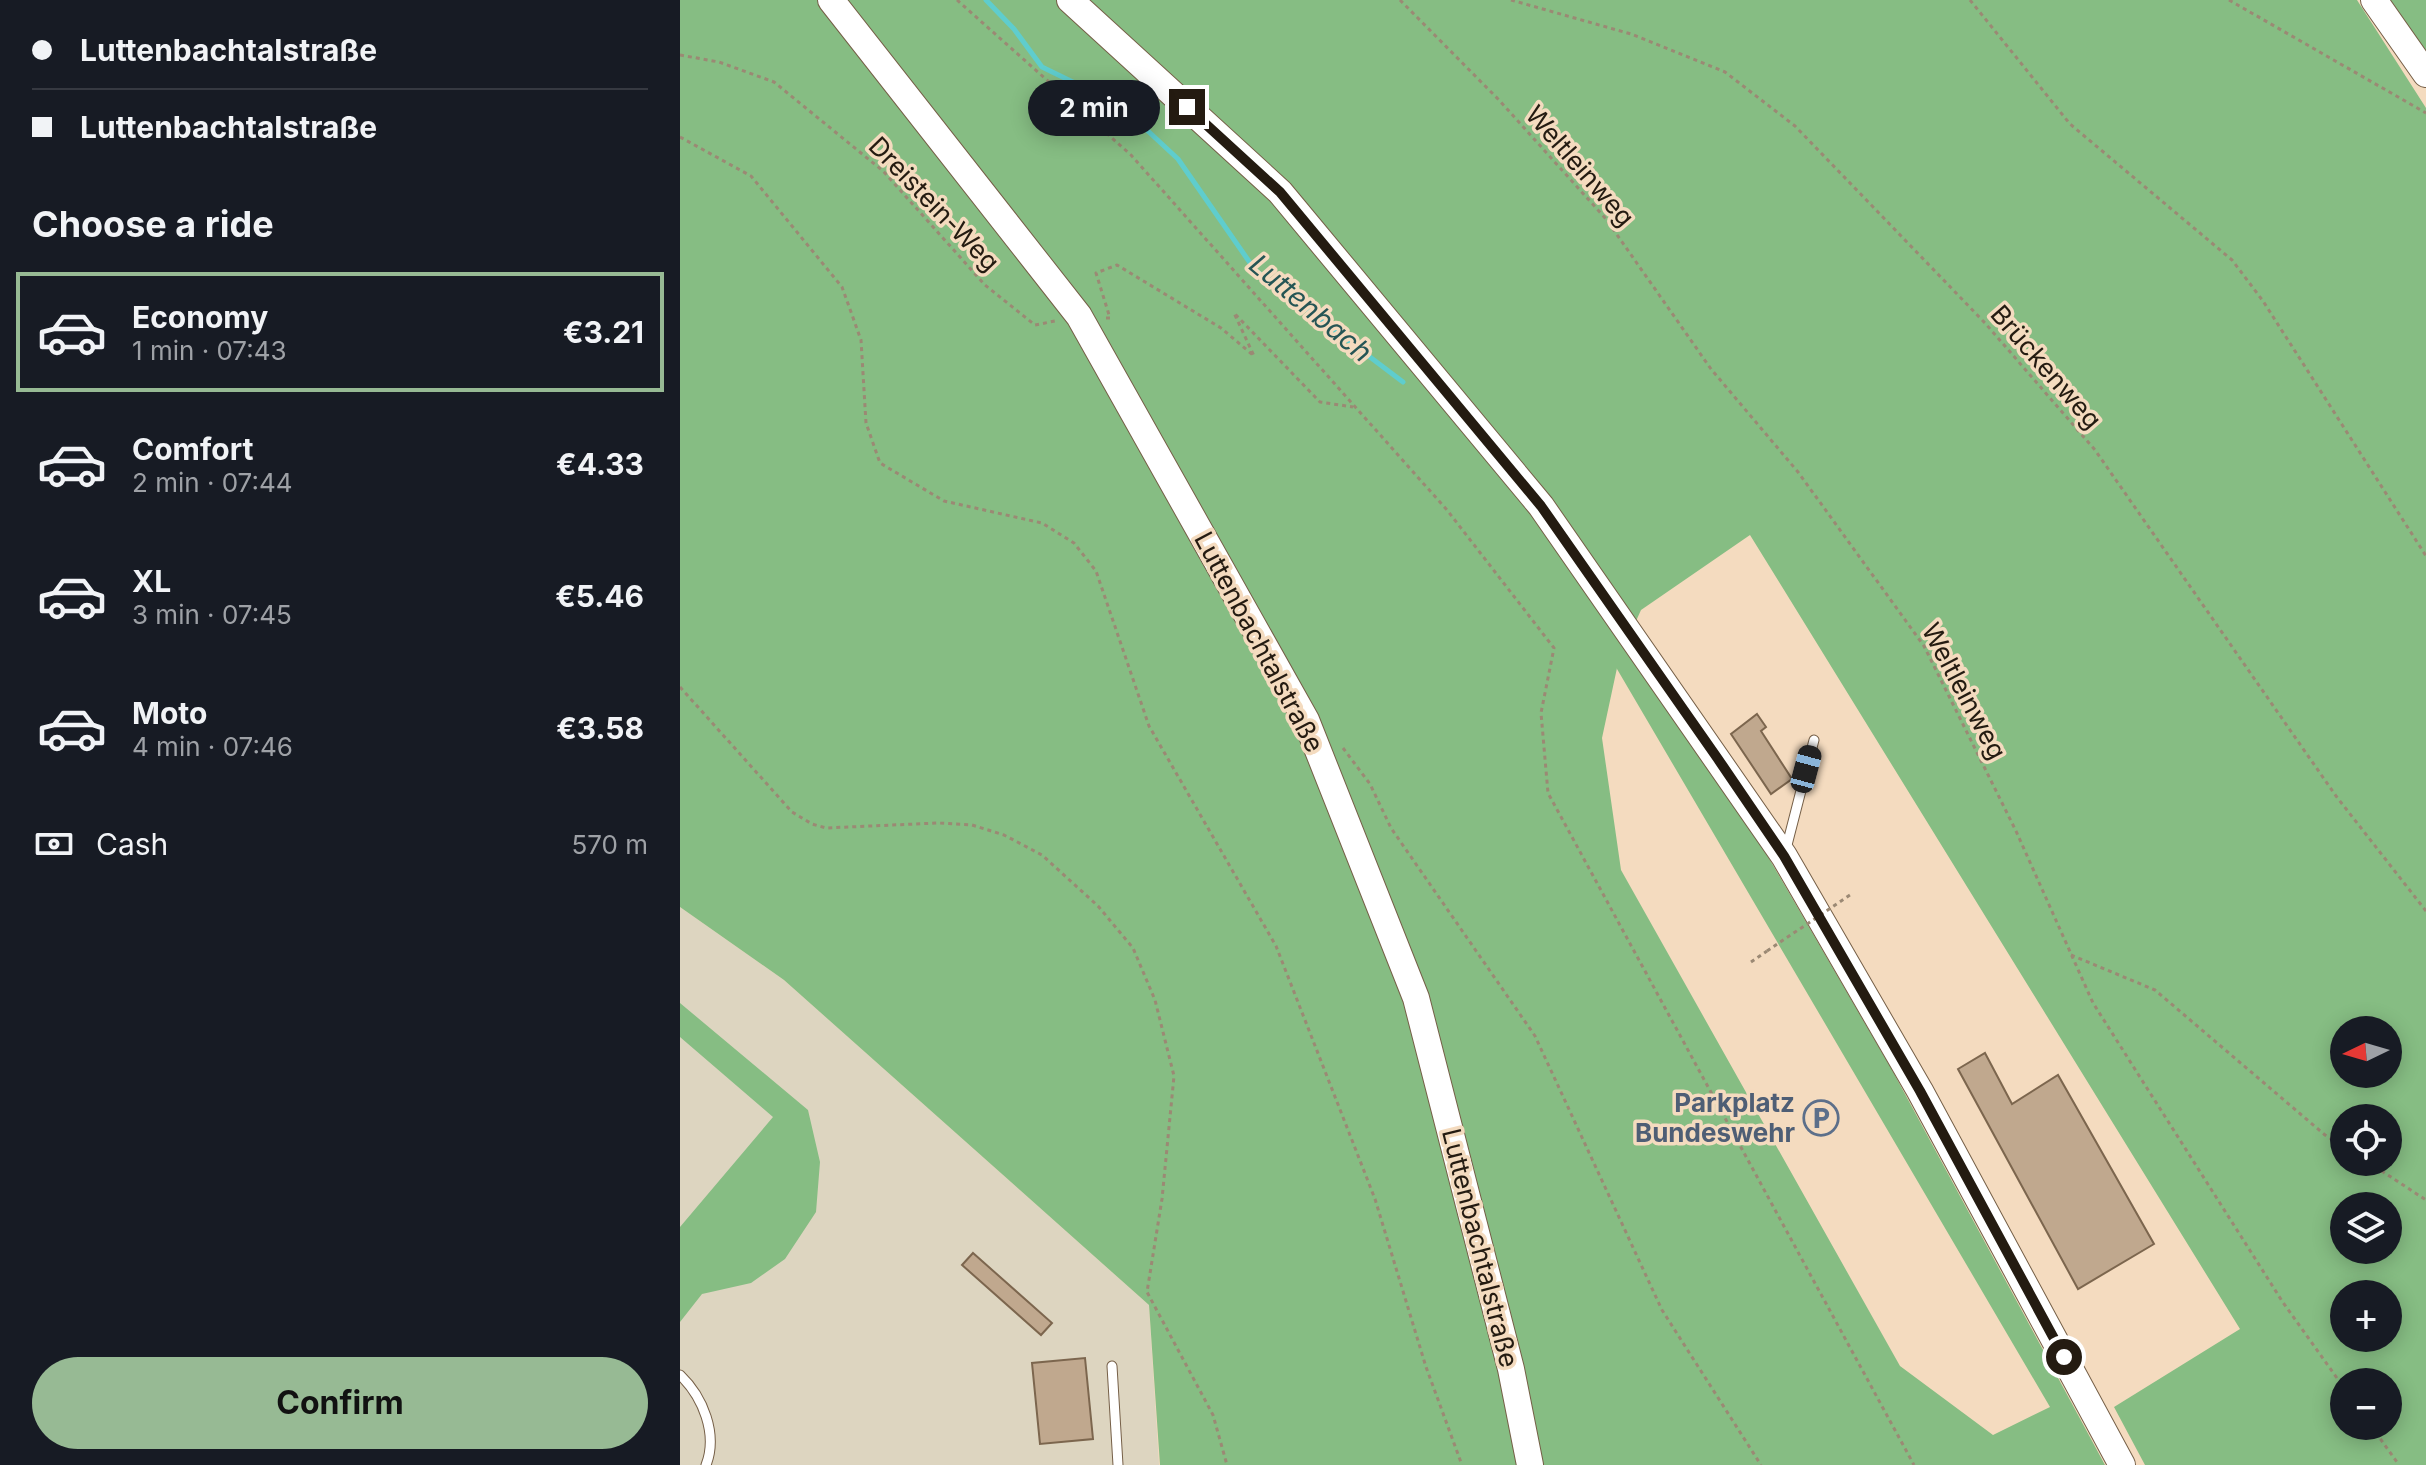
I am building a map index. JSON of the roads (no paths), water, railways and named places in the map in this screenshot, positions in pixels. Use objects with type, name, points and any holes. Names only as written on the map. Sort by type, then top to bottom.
[{"type":"street","name":"Luttenbachtalstraße","points":[[831,0],[1079,316],[1306,720],[1416,998],[1511,1369],[1530,1465]]},
{"type":"street","points":[[1070,0],[1290,204],[1541,506],[1784,856],[1920,1091],[2122,1465]]},
{"type":"street","points":[[2374,0],[2426,74]]},
{"type":"lane","points":[[1784,856],[1814,740]]},
{"type":"lane","points":[[1112,1366],[1118,1465]]},
{"type":"lane","points":[[680,1375],[693,1388],[712,1432],[706,1465]]},
{"type":"waterway","name":"Luttenbach","points":[[986,0],[1014,29],[1042,67],[1120,105],[1178,159],[1255,270],[1403,382]]},
{"type":"place","name":"Parkplatz Bundeswehr","points":[[1821,1118]]}]
